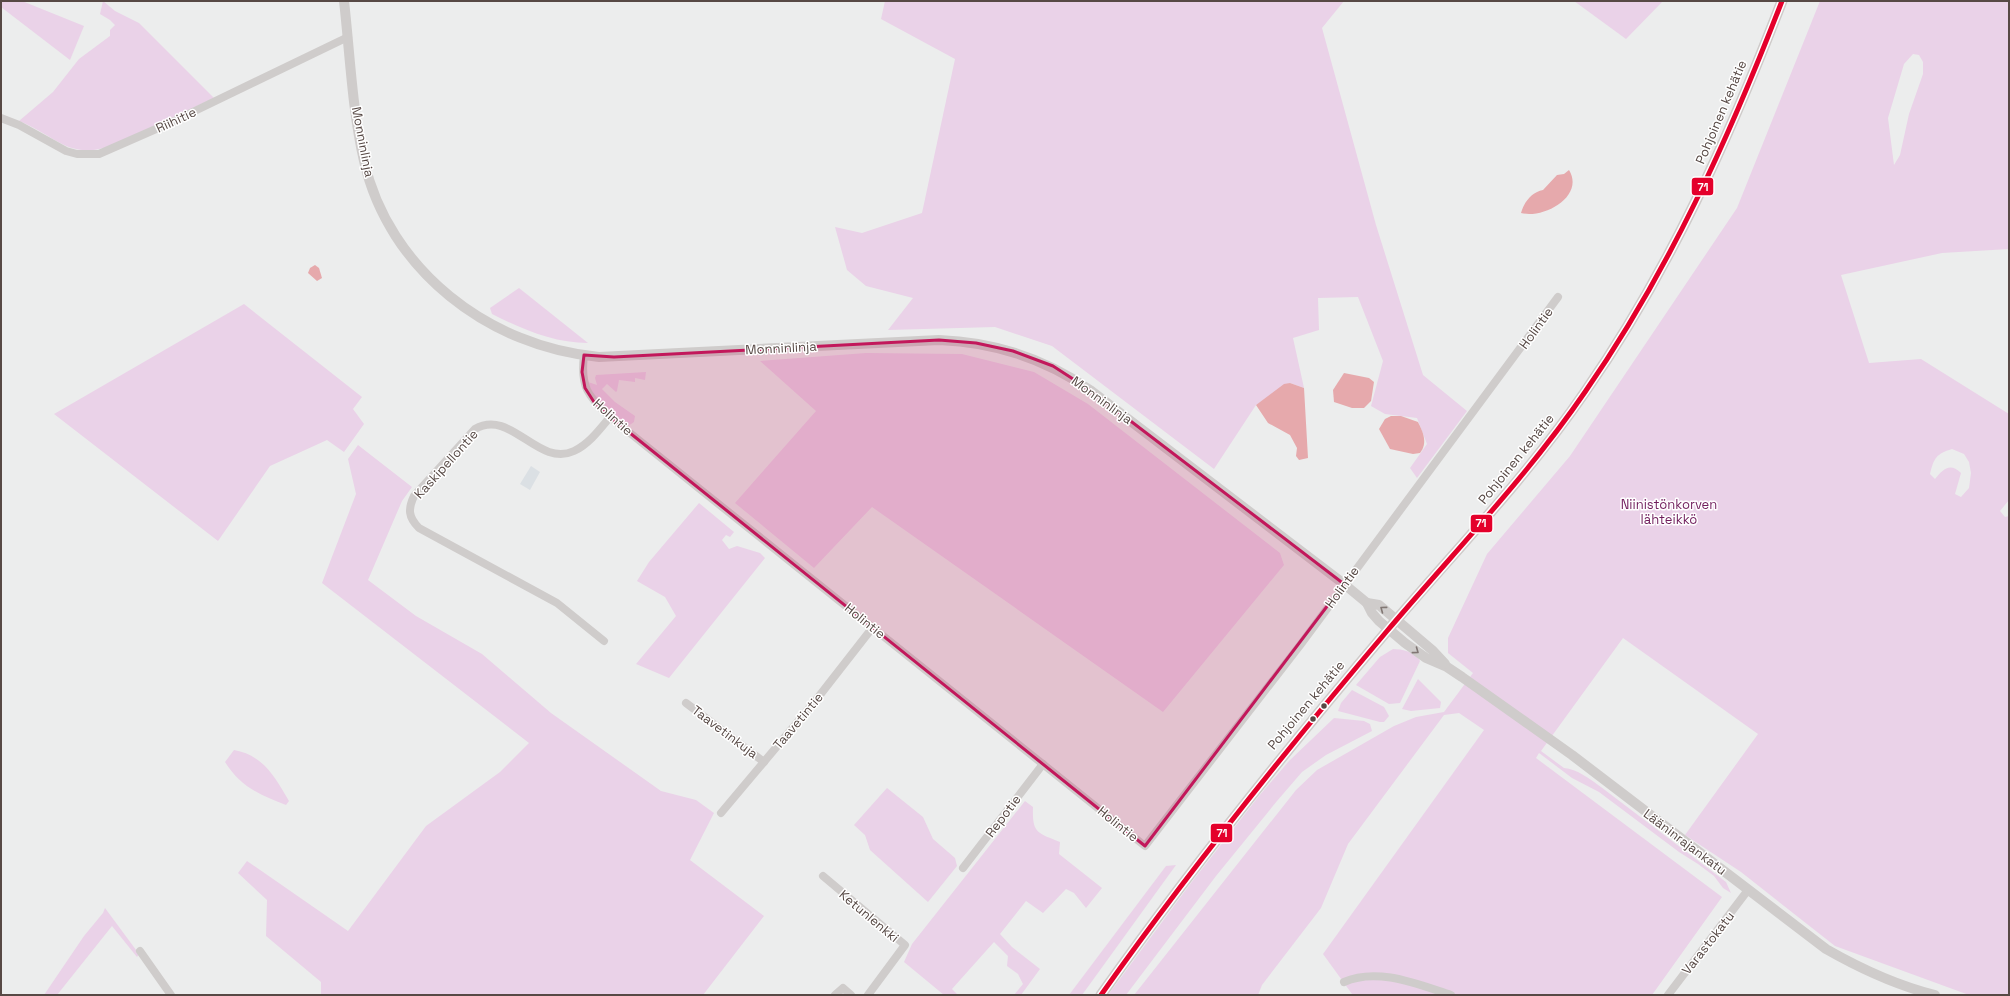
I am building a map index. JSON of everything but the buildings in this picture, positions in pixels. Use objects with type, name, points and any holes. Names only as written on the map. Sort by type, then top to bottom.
[{"type":"main road","name":"Pohjoinen kehätie","points":[[1101,995],[1174,894],[1261,782],[1388,629],[1522,476],[1556,434],[1613,350],[1663,266],[1689,218],[1745,94],[1782,1]]},
{"type":"street","name":"Monninlinja","points":[[344,1],[358,127],[364,161],[378,203],[394,234],[407,254],[431,281],[455,302],[477,317],[521,339],[553,349],[584,355],[622,357],[939,340],[976,343],[1013,351],[1053,366],[1090,390],[1344,584],[1367,603],[1372,613],[1388,629]]},
{"type":"street","name":"Riihitie","points":[[1,118],[19,125],[66,151],[77,154],[99,154],[172,122],[348,37]]},
{"type":"street","name":"Holintie","points":[[584,355],[582,372],[585,388],[594,402],[610,417],[1145,846],[1301,644],[1558,297]]},
{"type":"street","name":"Kaskipellontie","points":[[604,641],[557,603],[419,528],[409,515],[409,506],[420,490],[475,429],[483,425],[494,424],[503,426],[547,451],[565,454],[584,445],[610,417]]},
{"type":"street","name":"Monninlinja","points":[[1367,603],[1379,605],[1396,620]]},
{"type":"street","name":"Lääninrajankatu","points":[[1396,620],[1432,650],[1447,667]]},
{"type":"street","name":"Taavetintie","points":[[721,813],[816,700],[873,627]]},
{"type":"street","name":"Lääninrajankatu","points":[[1388,629],[1426,658],[1447,667],[1572,755],[1826,949],[1852,964],[1885,979],[1935,995]]},
{"type":"street","name":"Taavetinkuja","points":[[686,703],[764,762]]},
{"type":"street","name":"Repotie","points":[[963,868],[1043,764]]},
{"type":"street","name":"Ketunlenkki","points":[[823,876],[888,933],[905,945],[868,995]]},
{"type":"street","name":"Varastokatu","points":[[1668,995],[1748,890]]},
{"type":"street","points":[[140,951],[170,995]]},
{"type":"street","points":[[1344,982],[1368,975],[1388,978],[1451,995]]},
{"type":"street","points":[[835,995],[843,988],[851,995]]},
{"type":"highlighted area","points":[[939,340],[976,343],[1013,351],[1053,366],[1090,390],[1344,584],[1145,846],[610,417],[594,402],[585,388],[582,372],[584,355],[614,357]]},
{"type":"green space","points":[[1,1],[22,1],[84,26],[70,60],[1,7]]},
{"type":"green space","points":[[103,1],[115,11],[139,23],[214,98],[116,144],[100,149],[75,149],[19,121],[53,92],[79,59],[110,36],[110,30],[115,25],[100,14]]},
{"type":"green space","points":[[885,1],[1344,1],[1322,28],[1376,225],[1423,375],[1467,411],[1417,478],[1410,468],[1427,444],[1417,418],[1385,414],[1371,406],[1383,361],[1358,297],[1318,298],[1319,330],[1293,338],[1304,388],[1290,383],[1256,405],[1214,469],[1052,346],[995,327],[888,330],[913,298],[866,286],[847,270],[835,227],[862,233],[922,213],[955,59],[881,19]]},
{"type":"green space","points":[[1574,1],[1663,1],[1626,39]]},
{"type":"green space","name":"Niinistönkorven lähteikkö","points":[[1820,1],[2009,1],[2009,249],[1942,253],[1841,275],[1869,363],[1921,359],[2009,414],[2009,500],[2000,511],[2005,517],[2009,516],[2009,995],[1969,995],[1835,946],[1741,872],[1685,835],[1758,734],[1623,638],[1541,751],[1564,768],[1579,772],[1601,787],[1726,882],[1731,893],[1723,888],[1714,876],[1679,852],[1599,792],[1572,778],[1539,753],[1536,758],[1722,897],[1652,995],[1351,995],[1352,994],[1323,954],[1484,730],[1459,713],[1444,715],[1348,844],[1321,908],[1262,985],[1258,995],[1134,995],[1296,790],[1317,770],[1394,726],[1416,717],[1444,712],[1473,673],[1448,653],[1448,638],[1487,554],[1570,456],[1737,208]],"holes":[[[1913,54],[1919,55],[1923,62],[1923,74],[1909,114],[1900,155],[1894,165],[1888,118],[1904,64]],[[1952,449],[1964,454],[1969,462],[1971,473],[1969,488],[1961,497],[1955,494],[1961,473],[1957,470],[1950,467],[1947,468],[1935,479],[1930,474],[1936,457]]]},
{"type":"green space","points":[[519,288],[588,343],[563,341],[551,338],[527,330],[492,314],[490,308]]},
{"type":"green space","points":[[244,304],[362,397],[353,409],[364,424],[344,452],[327,440],[270,466],[218,541],[54,414]]},
{"type":"green space","points":[[866,353],[962,354],[1034,372],[1088,404],[1280,553],[1284,565],[1163,712],[872,507],[814,568],[735,503],[816,411],[760,361]]},
{"type":"green space","points":[[646,372],[645,380],[635,378],[635,382],[619,380],[616,392],[607,384],[602,389],[615,402],[635,416],[634,422],[628,426],[604,407],[591,389],[588,382],[597,385],[595,378],[596,375]]},
{"type":"green space","points":[[358,445],[412,487],[402,501],[368,580],[416,616],[482,654],[551,713],[661,791],[696,800],[714,813],[690,860],[764,916],[703,995],[321,995],[321,982],[266,936],[267,900],[238,873],[247,861],[348,931],[426,826],[500,772],[529,743],[322,583],[356,494],[348,459]]},
{"type":"green space","points":[[699,503],[734,532],[730,537],[726,535],[722,540],[729,549],[737,546],[760,553],[765,558],[669,678],[636,664],[676,616],[665,597],[637,581],[649,562]]},
{"type":"green space","points":[[1393,649],[1404,650],[1412,653],[1420,661],[1400,703],[1389,704],[1356,685],[1380,657]]},
{"type":"green space","points":[[1418,679],[1441,702],[1440,708],[1411,711],[1402,709]]},
{"type":"green space","points":[[1352,690],[1384,707],[1389,716],[1384,722],[1338,711],[1341,703]]},
{"type":"green space","points":[[1334,718],[1364,721],[1370,724],[1372,731],[1326,755],[1302,772],[1216,876],[1126,995],[1108,995],[1191,883],[1259,796],[1289,761]]},
{"type":"green space","points":[[234,750],[253,757],[267,768],[289,801],[286,805],[251,789],[237,777],[225,762]]},
{"type":"green space","points":[[887,788],[923,817],[933,839],[955,858],[957,866],[928,902],[870,850],[865,835],[854,825]]},
{"type":"green space","points":[[1025,801],[1033,807],[1035,827],[1038,831],[1041,834],[1060,842],[1059,854],[1102,888],[1086,908],[1074,893],[1066,889],[1043,913],[1026,901],[1000,934],[1012,947],[1040,969],[1021,995],[1014,995],[1023,984],[1018,974],[1007,966],[1008,956],[994,942],[952,989],[958,995],[944,995],[904,962],[912,944]]},
{"type":"green space","points":[[1176,865],[1082,995],[1069,995],[1166,866]]},
{"type":"green space","points":[[105,908],[139,954],[137,957],[112,926],[57,995],[44,995],[84,936],[103,913]]},
{"type":"sand","points":[[531,466],[540,472],[530,490],[520,484]]},
{"type":"shaded area","points":[[1569,170],[1572,180],[1571,189],[1567,197],[1560,204],[1551,209],[1540,212],[1530,214],[1521,213],[1526,201],[1532,195],[1543,190],[1557,175],[1564,174]]},
{"type":"shaded area","points":[[315,265],[319,268],[322,278],[317,281],[308,273],[310,268]]},
{"type":"shaded area","points":[[1344,373],[1369,378],[1374,382],[1371,401],[1364,408],[1352,408],[1334,402],[1333,390]]},
{"type":"shaded area","points":[[1290,383],[1304,388],[1308,458],[1299,460],[1296,456],[1297,448],[1290,435],[1268,423],[1256,405],[1284,384]]},
{"type":"shaded area","points":[[1391,416],[1401,416],[1418,422],[1424,438],[1424,445],[1420,453],[1413,454],[1390,449],[1379,429],[1385,419]]},
{"type":"transit line","name":"71","points":[[1101,995],[1169,902],[1276,765],[1387,631],[1539,455],[1585,392],[1644,299],[1695,202],[1741,103],[1782,1]]}]
